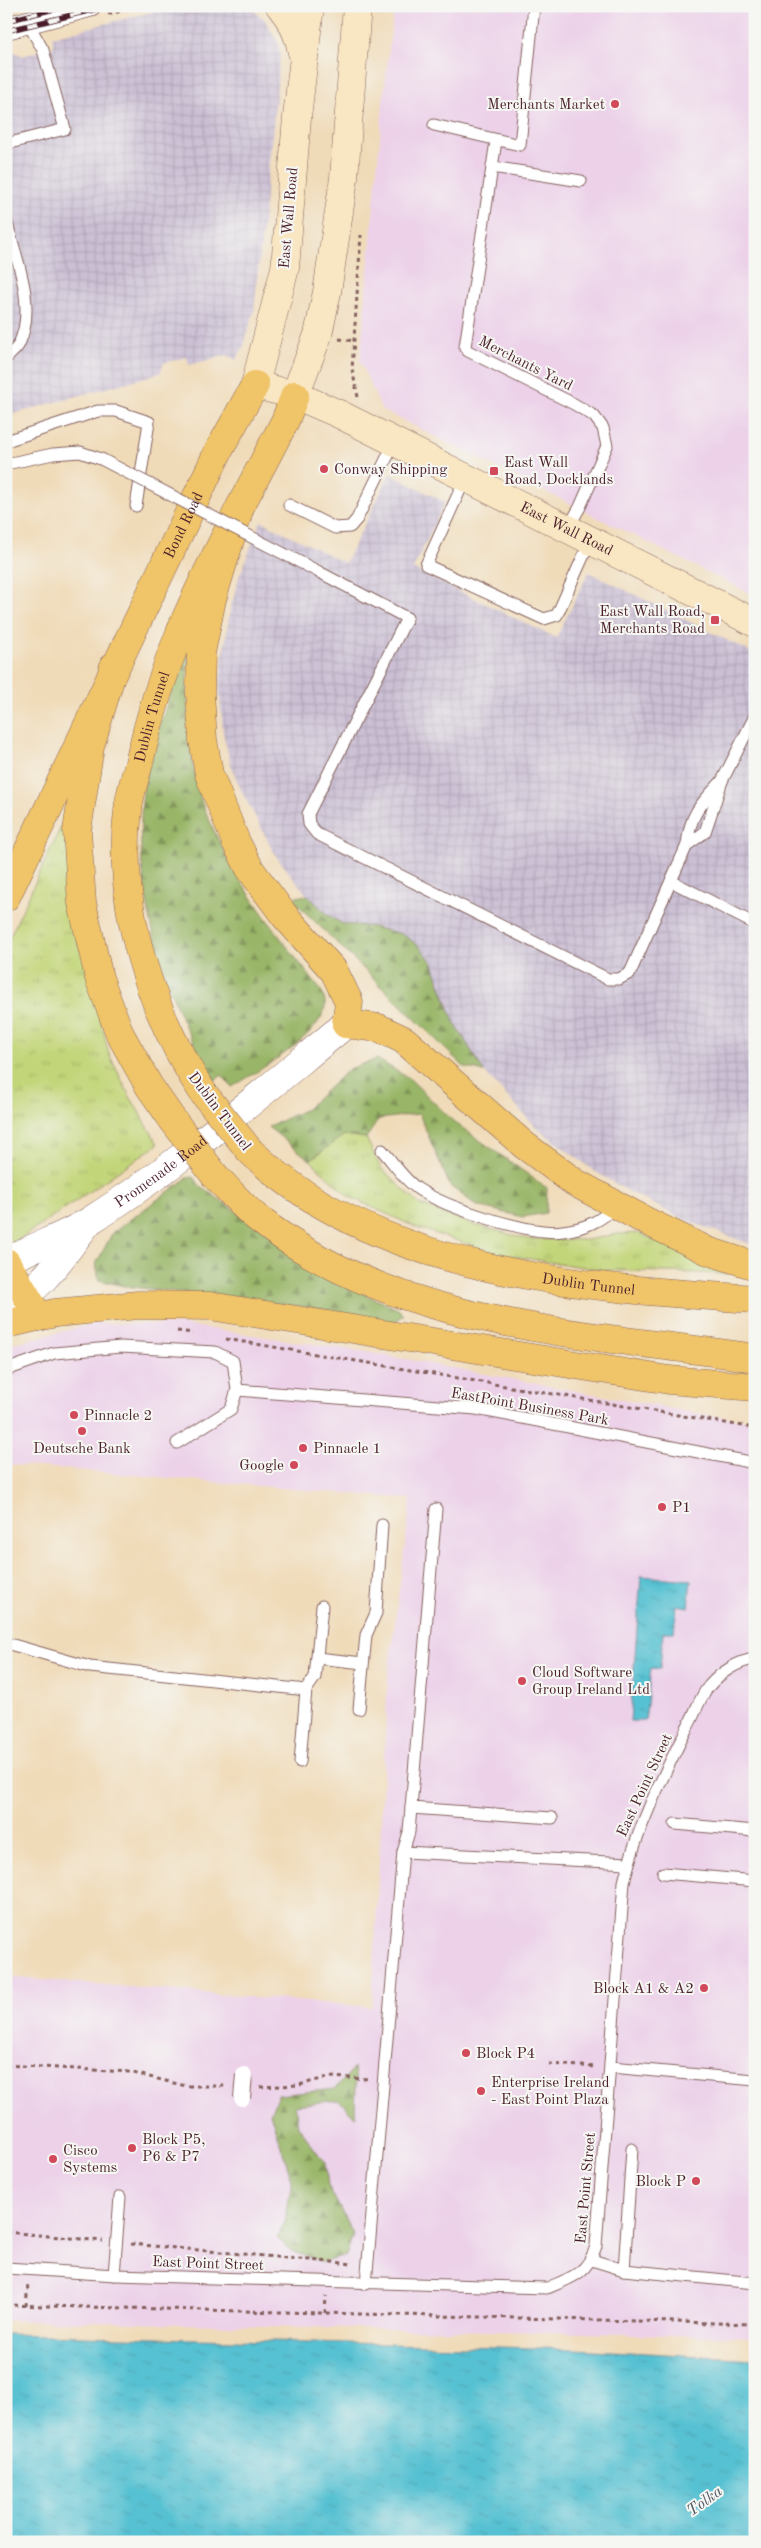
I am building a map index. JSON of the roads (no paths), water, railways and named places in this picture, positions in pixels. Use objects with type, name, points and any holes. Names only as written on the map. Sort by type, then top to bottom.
[{"type":"highway","name":"Bond Road","points":[[114,666],[217,454],[256,385]]},
{"type":"highway","points":[[295,395],[285,421],[240,507],[212,600],[201,653],[200,693],[203,740],[209,774],[236,842],[250,869],[284,915],[334,971],[349,1002],[346,1024],[380,1028],[404,1040],[524,1145],[574,1182],[708,1251],[755,1266]]},
{"type":"highway","name":"Dublin Tunnel","points":[[240,507],[181,629],[162,680],[144,742],[128,810],[127,882],[143,960],[166,1024],[191,1074],[204,1094],[250,1151],[276,1174],[360,1226],[438,1255],[565,1282],[665,1293],[755,1300]]},
{"type":"highway","points":[[6,897],[114,666]]},
{"type":"highway","points":[[114,666],[90,746],[77,830],[82,903],[99,978],[120,1034],[149,1086],[216,1177],[256,1217],[309,1253],[390,1291],[441,1308],[516,1325],[755,1358]]},
{"type":"highway","points":[[6,1262],[24,1306]]},
{"type":"highway","points":[[6,1324],[24,1306],[138,1304],[210,1306],[317,1325],[669,1380],[755,1387]]},
{"type":"main road","points":[[280,6],[294,25],[300,41],[303,58]]},
{"type":"main road","name":"East Wall Road","points":[[310,6],[303,58],[285,268],[256,385],[295,395],[395,441],[755,623]]},
{"type":"main road","points":[[295,395],[318,335],[327,292],[344,178],[357,6]]},
{"type":"street","points":[[17,25],[89,6]]},
{"type":"street","name":"Promenade Road","points":[[6,1262],[28,1249],[90,1221],[170,1163],[346,1024]]},
{"type":"street","name":"Promenade Road","points":[[24,1306],[90,1221]]},
{"type":"lane","points":[[434,125],[496,141],[520,145],[534,6]]},
{"type":"lane","points":[[6,144],[64,128],[43,50],[17,25]]},
{"type":"lane","name":"Merchants Yard","points":[[496,141],[465,346],[468,351],[574,404],[594,416],[604,428],[607,446],[580,506],[579,534]]},
{"type":"lane","points":[[492,167],[581,181]]},
{"type":"lane","points":[[6,220],[26,302],[25,326],[19,346],[6,358]]},
{"type":"lane","points":[[6,441],[98,411],[116,411],[149,422],[136,506]]},
{"type":"lane","points":[[289,505],[335,528],[350,527],[357,519],[395,441]]},
{"type":"lane","points":[[6,464],[53,454],[80,452],[101,459],[407,618],[308,814],[310,824],[317,834],[608,979],[618,979],[630,973],[687,845],[689,827],[696,809],[722,781]]},
{"type":"lane","points":[[466,476],[426,565],[544,619],[557,615],[579,534]]},
{"type":"lane","points":[[687,845],[706,832],[722,781],[755,716]]},
{"type":"lane","points":[[671,881],[755,924]]},
{"type":"lane","points":[[382,1150],[416,1188],[446,1204],[532,1229],[562,1231],[584,1226],[603,1219],[617,1205]]},
{"type":"lane","points":[[6,1370],[54,1353],[121,1347],[215,1352],[233,1361],[237,1390],[231,1409],[177,1443]]},
{"type":"lane","name":"EastPoint Business Park","points":[[237,1390],[476,1409],[755,1463]]},
{"type":"lane","points":[[366,2284],[403,1852],[409,1832],[436,1509]]},
{"type":"lane","points":[[359,1708],[366,1635],[376,1612],[382,1525]]},
{"type":"lane","points":[[300,1762],[306,1690],[315,1677],[322,1606]]},
{"type":"lane","points":[[6,1643],[90,1667],[306,1690]]},
{"type":"lane","points":[[317,1658],[363,1663]]},
{"type":"lane","name":"East Point Street","points":[[6,2268],[114,2275],[547,2288],[574,2277],[592,2260],[596,2246],[624,1882],[632,1849],[660,1782],[708,1686],[723,1673],[740,1663],[755,1659]]},
{"type":"lane","points":[[411,1808],[552,1818]]},
{"type":"lane","points":[[676,1824],[755,1831]]},
{"type":"lane","points":[[403,1852],[628,1863]]},
{"type":"lane","points":[[663,1874],[755,1881]]},
{"type":"lane","points":[[611,2067],[755,2080]]},
{"type":"lane","points":[[624,2270],[632,2149]]},
{"type":"lane","points":[[114,2275],[120,2197]]},
{"type":"lane","points":[[592,2260],[624,2270],[755,2282]]},
{"type":"water","points":[[641,1576],[691,1580],[688,1607],[677,1605],[674,1632],[663,1632],[660,1669],[651,1668],[645,1721],[630,1721]]},
{"type":"water","name":"Tolka","points":[[6,2334],[574,2349],[755,2359],[755,2542],[6,2542]]},
{"type":"railway","points":[[6,21],[66,6]]},
{"type":"railway","points":[[6,31],[109,6]]},
{"type":"place","name":"Merchants Market","points":[[615,104]]},
{"type":"place","name":"Conway Shipping","points":[[324,469]]},
{"type":"place","name":"East Wall Road, Docklands","points":[[494,471]]},
{"type":"place","name":"East Wall Road, Merchants Road","points":[[715,620]]},
{"type":"place","name":"Pinnacle 2","points":[[74,1415]]},
{"type":"place","name":"Deutsche Bank","points":[[82,1431]]},
{"type":"place","name":"Pinnacle 1","points":[[303,1448]]},
{"type":"place","name":"Google","points":[[294,1465]]},
{"type":"place","name":"P1","points":[[662,1507]]},
{"type":"place","name":"Cloud Software Group Ireland Ltd","points":[[522,1681]]},
{"type":"place","name":"Block A1 & A2","points":[[704,1988]]},
{"type":"place","name":"Block P4","points":[[466,2053]]},
{"type":"place","name":"Enterprise Ireland - East Point Plaza","points":[[481,2091]]},
{"type":"place","name":"Block P5, P6 & P7","points":[[132,2148]]},
{"type":"place","name":"Cisco Systems","points":[[53,2159]]},
{"type":"place","name":"Block P","points":[[696,2181]]}]
